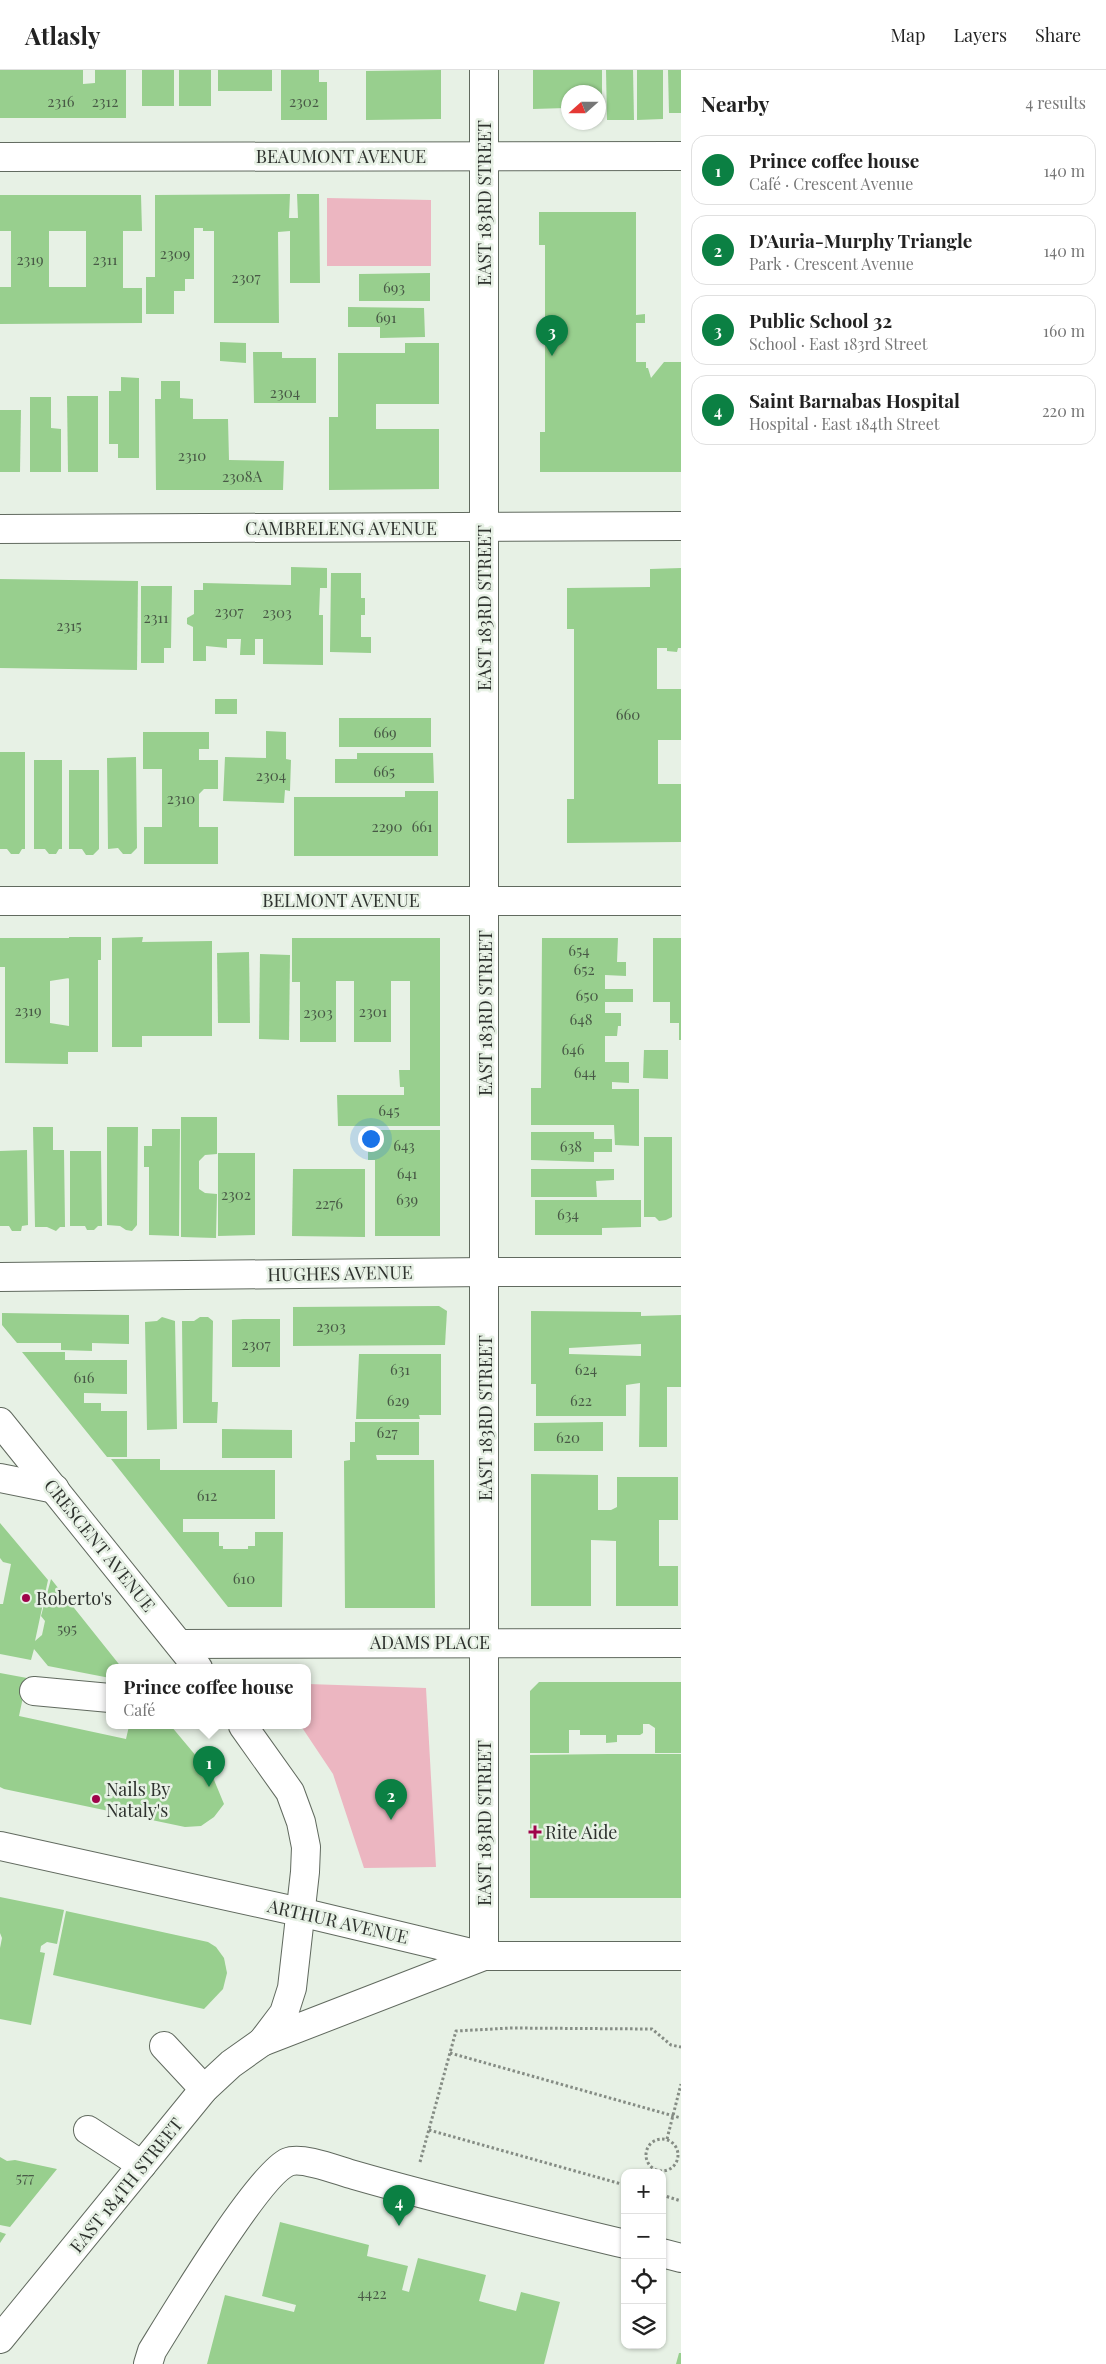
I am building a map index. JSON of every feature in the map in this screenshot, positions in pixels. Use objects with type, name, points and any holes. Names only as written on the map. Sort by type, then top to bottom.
[{"type":"street","name":"EAST 183RD STREET","points":[[484,70],[484,1956]]},
{"type":"street","name":"BEAUMONT AVENUE","points":[[0,157],[681,156]]},
{"type":"street","name":"CAMBRELENG AVENUE","points":[[0,529],[681,526]]},
{"type":"street","name":"BELMONT AVENUE","points":[[0,901],[681,901]]},
{"type":"street","name":"HUGHES AVENUE","points":[[0,1277],[681,1272]]},
{"type":"street","name":"CRESCENT AVENUE","points":[[0,1422],[55,1489],[187,1660]]},
{"type":"street","points":[[0,1478],[55,1489]]},
{"type":"street","name":"ADAMS PLACE","points":[[187,1660],[485,1642],[681,1643]]},
{"type":"street","points":[[34,1691],[106,1698]]},
{"type":"street","points":[[245,1729],[290,1792],[301,1822],[306,1847],[300,1912]]},
{"type":"street","name":"ARTHUR AVENUE","points":[[0,1846],[300,1912],[484,1956],[681,1956]]},
{"type":"street","name":"EAST 184TH STREET","points":[[262,2042],[284,2013],[292,1988],[300,1912]]},
{"type":"street","name":"EAST 184TH STREET","points":[[0,2339],[10,2311],[142,2165],[204,2089],[231,2064],[262,2042],[484,1956]]},
{"type":"street","points":[[164,2046],[204,2089]]},
{"type":"street","points":[[88,2130],[142,2165]]},
{"type":"street","points":[[148,2364],[152,2351],[227,2235],[273,2172],[289,2161],[312,2163],[412,2192],[621,2243]]},
{"type":"street","points":[[666,2255],[681,2258]]},
{"type":"path","points":[[412,2192],[456,2031],[482,2028],[652,2029],[671,2045],[681,2047]]},
{"type":"path","points":[[450,2053],[681,2118]]},
{"type":"path","points":[[667,2139],[681,2084]]},
{"type":"path","points":[[429,2130],[621,2184]]},
{"type":"path","points":[[654,2169],[647,2162],[646,2151],[656,2139],[667,2139],[676,2145],[678,2156],[677,2161],[670,2169],[666,2170]]},
{"type":"path","points":[[666,2196],[681,2201]]},
{"type":"shaded area","points":[[327,198],[431,200],[431,266],[327,266]]},
{"type":"shaded area","points":[[311,1684],[426,1688],[436,1867],[364,1868],[333,1774],[303,1729],[311,1729]]},
{"type":"building","points":[[0,70],[83,70],[83,84],[95,83],[95,70],[126,70],[126,118],[0,118]]},
{"type":"building","points":[[142,70],[174,70],[174,106],[142,106]]},
{"type":"building","points":[[179,70],[211,70],[211,106],[179,106]]},
{"type":"building","points":[[218,70],[272,70],[272,91],[218,91]]},
{"type":"building","points":[[281,70],[319,70],[319,82],[327,82],[327,120],[281,120]]},
{"type":"building","points":[[441,70],[441,119],[366,120],[366,71]]},
{"type":"building","points":[[533,70],[602,70],[602,85],[561,85],[561,108],[533,109]]},
{"type":"building","points":[[606,70],[633,70],[634,120],[607,120]]},
{"type":"building","points":[[637,70],[663,70],[663,119],[637,120]]},
{"type":"building","points":[[668,70],[681,70],[681,113],[669,113]]},
{"type":"building","points":[[290,194],[289,218],[298,218],[297,194],[319,194],[320,283],[290,283],[290,231],[278,232],[279,323],[214,323],[214,231],[203,231],[203,228],[194,228],[194,279],[185,279],[185,291],[174,291],[174,314],[146,314],[146,277],[155,277],[155,195]]},
{"type":"building","points":[[0,195],[141,195],[142,231],[123,231],[123,288],[142,288],[142,323],[0,324],[0,287],[11,287],[11,231],[0,231]],"holes":[[[49,231],[86,231],[86,287],[49,287]]]},
{"type":"building","points":[[539,212],[636,212],[636,315],[645,314],[645,323],[636,323],[636,362],[646,362],[646,368],[648,368],[651,378],[664,362],[681,362],[681,472],[540,472],[540,432],[545,432],[545,245],[539,245]]},
{"type":"building","points":[[430,273],[430,301],[359,301],[359,274]]},
{"type":"building","points":[[348,307],[424,308],[425,337],[380,338],[380,327],[348,327]]},
{"type":"building","points":[[220,342],[246,343],[246,363],[220,361]]},
{"type":"building","points":[[405,343],[439,343],[439,404],[376,404],[376,429],[439,429],[439,489],[329,490],[329,417],[338,417],[338,353],[405,353]]},
{"type":"building","points":[[253,352],[282,352],[282,358],[316,358],[316,403],[254,403]]},
{"type":"building","points":[[121,377],[139,378],[139,458],[118,458],[118,444],[109,444],[109,391],[121,391]]},
{"type":"building","points":[[161,381],[180,381],[180,398],[193,399],[193,419],[228,419],[229,460],[284,461],[283,490],[156,490],[155,399],[161,399]]},
{"type":"building","points":[[67,396],[98,396],[98,472],[68,472]]},
{"type":"building","points":[[30,397],[51,397],[51,428],[61,429],[61,472],[30,472]]},
{"type":"building","points":[[0,410],[21,410],[20,472],[0,472]]},
{"type":"building","points":[[291,567],[327,568],[327,588],[320,588],[319,615],[323,615],[323,665],[263,664],[263,639],[255,639],[255,655],[240,655],[241,639],[227,639],[227,648],[206,646],[206,661],[193,661],[193,627],[187,624],[187,618],[194,614],[194,590],[203,590],[203,583],[291,585]]},
{"type":"building","points":[[681,568],[681,648],[678,648],[677,652],[667,651],[667,648],[657,648],[657,689],[681,689],[681,740],[658,740],[658,784],[681,784],[681,842],[567,843],[567,799],[574,799],[574,629],[567,629],[567,588],[650,587],[650,569]]},
{"type":"building","points":[[331,573],[361,573],[361,598],[365,598],[365,615],[361,615],[361,637],[371,637],[371,653],[330,652]]},
{"type":"building","points":[[0,579],[138,581],[137,670],[0,668]]},
{"type":"building","points":[[141,586],[172,586],[171,648],[164,648],[164,663],[141,663]]},
{"type":"building","points":[[215,699],[237,699],[237,714],[215,714]]},
{"type":"building","points":[[339,718],[431,718],[431,747],[339,747]]},
{"type":"building","points":[[266,731],[286,732],[286,759],[291,760],[290,791],[285,790],[284,803],[223,801],[225,757],[266,758]]},
{"type":"building","points":[[143,732],[209,732],[209,749],[199,749],[199,760],[218,760],[218,789],[204,789],[199,794],[199,827],[218,827],[218,864],[144,864],[144,827],[162,827],[162,769],[143,769]]},
{"type":"building","points":[[0,752],[25,752],[25,849],[22,849],[19,854],[11,854],[7,849],[0,849]]},
{"type":"building","points":[[357,753],[433,753],[434,783],[335,783],[335,759],[357,759]]},
{"type":"building","points":[[136,757],[137,848],[131,854],[123,854],[118,848],[108,849],[107,758]]},
{"type":"building","points":[[34,760],[62,760],[62,849],[59,849],[56,854],[49,854],[45,849],[34,849]]},
{"type":"building","points":[[69,770],[99,770],[99,849],[93,855],[86,855],[82,849],[69,849]]},
{"type":"building","points":[[405,791],[438,791],[438,856],[294,856],[294,797],[405,797]]},
{"type":"building","points":[[101,937],[101,960],[98,960],[98,1052],[68,1052],[68,1064],[5,1063],[5,967],[0,967],[0,938]],"holes":[[[69,978],[69,1026],[50,1023],[50,981]]]},
{"type":"building","points":[[143,937],[142,942],[212,941],[212,1036],[142,1036],[142,1047],[112,1047],[112,938]]},
{"type":"building","points":[[292,938],[440,938],[440,1126],[338,1126],[337,1095],[404,1095],[404,1087],[400,1087],[399,1070],[410,1070],[410,981],[391,981],[391,1042],[354,1042],[354,981],[336,981],[336,1042],[300,1042],[300,982],[292,982]]},
{"type":"building","points":[[542,938],[618,938],[617,962],[626,962],[626,976],[605,975],[605,989],[633,989],[633,1002],[605,1002],[605,1013],[621,1013],[621,1026],[618,1026],[617,1036],[605,1036],[605,1062],[629,1062],[629,1083],[612,1082],[612,1089],[639,1089],[639,1146],[615,1145],[614,1125],[531,1125],[531,1088],[541,1088]]},
{"type":"building","points":[[653,938],[681,938],[681,1040],[679,1040],[679,1023],[670,1023],[670,1002],[653,1002]]},
{"type":"building","points":[[249,952],[250,1023],[218,1023],[217,953]]},
{"type":"building","points":[[260,954],[290,955],[289,1040],[259,1039]]},
{"type":"building","points":[[644,1050],[668,1050],[668,1079],[643,1078]]},
{"type":"building","points":[[181,1117],[217,1117],[217,1154],[205,1155],[199,1161],[199,1189],[205,1193],[217,1194],[216,1238],[181,1237]]},
{"type":"building","points":[[33,1127],[53,1127],[53,1150],[64,1150],[65,1227],[60,1227],[56,1231],[47,1227],[35,1227]]},
{"type":"building","points":[[107,1127],[138,1127],[137,1225],[132,1231],[120,1226],[107,1225]]},
{"type":"building","points":[[152,1129],[180,1129],[179,1236],[149,1235],[149,1167],[144,1167],[144,1146],[152,1146]]},
{"type":"building","points":[[368,1130],[440,1130],[440,1236],[375,1236],[375,1160],[368,1160]]},
{"type":"building","points":[[531,1132],[594,1132],[594,1139],[612,1139],[612,1152],[594,1152],[594,1162],[531,1160]]},
{"type":"building","points":[[644,1137],[672,1137],[672,1217],[666,1220],[659,1221],[655,1217],[644,1217]]},
{"type":"building","points":[[27,1150],[28,1225],[22,1226],[21,1231],[12,1231],[9,1226],[0,1226],[0,1151]]},
{"type":"building","points":[[70,1151],[101,1151],[102,1226],[98,1226],[94,1230],[87,1230],[85,1226],[70,1226]]},
{"type":"building","points":[[218,1153],[255,1153],[255,1235],[218,1236]]},
{"type":"building","points":[[293,1169],[365,1169],[365,1237],[292,1236]]},
{"type":"building","points":[[531,1169],[614,1169],[614,1180],[596,1181],[597,1197],[531,1197]]},
{"type":"building","points":[[535,1200],[641,1200],[641,1227],[602,1228],[602,1235],[535,1235]]},
{"type":"building","points":[[439,1306],[447,1311],[445,1345],[293,1346],[293,1307]]},
{"type":"building","points":[[531,1311],[641,1312],[641,1316],[681,1315],[681,1387],[667,1387],[667,1447],[639,1447],[640,1383],[626,1385],[626,1416],[536,1416],[536,1384],[531,1384]],"holes":[[[641,1344],[641,1356],[569,1354],[569,1348]]]},
{"type":"building","points":[[2,1313],[129,1315],[129,1344],[92,1343],[92,1351],[61,1350],[61,1343],[17,1343],[2,1325]]},
{"type":"building","points":[[162,1317],[175,1321],[177,1429],[147,1430],[145,1322],[157,1321]]},
{"type":"building","points":[[200,1317],[208,1317],[213,1321],[212,1402],[218,1402],[217,1423],[183,1423],[182,1321],[194,1321]]},
{"type":"building","points":[[280,1319],[280,1367],[232,1367],[232,1320]]},
{"type":"building","points":[[22,1352],[65,1352],[65,1360],[127,1360],[127,1394],[84,1393],[84,1403],[101,1403],[101,1411],[127,1411],[127,1457],[107,1457]]},
{"type":"building","points":[[359,1354],[441,1354],[441,1415],[419,1415],[420,1419],[356,1419]]},
{"type":"building","points":[[355,1422],[419,1422],[419,1455],[376,1455],[377,1460],[434,1460],[435,1608],[345,1608],[344,1461],[350,1460],[350,1442],[355,1442]]},
{"type":"building","points":[[603,1422],[603,1451],[534,1451],[534,1423]]},
{"type":"building","points":[[222,1429],[292,1430],[292,1458],[222,1458]]},
{"type":"building","points":[[111,1459],[160,1459],[160,1470],[275,1470],[275,1519],[183,1519],[183,1532],[219,1532],[219,1546],[223,1546],[223,1549],[248,1549],[248,1546],[255,1546],[255,1532],[283,1532],[282,1607],[228,1607]]},
{"type":"building","points":[[531,1474],[598,1475],[598,1510],[611,1510],[617,1507],[617,1477],[678,1477],[678,1520],[659,1520],[659,1566],[678,1566],[678,1606],[616,1606],[616,1541],[591,1540],[591,1606],[531,1606]]},
{"type":"building","points":[[0,1523],[48,1580],[35,1641],[42,1635],[45,1621],[41,1616],[51,1579],[119,1664],[106,1664],[106,1677],[48,1666],[34,1649],[31,1660],[0,1654],[0,1604],[3,1604],[11,1564],[3,1562],[0,1558]]},
{"type":"building","points":[[0,1673],[27,1678],[19,1716],[126,1739],[128,1729],[174,1729],[212,1775],[224,1804],[214,1817],[201,1826],[185,1827],[0,1787]]},
{"type":"building","points":[[539,1682],[681,1682],[681,1753],[655,1753],[655,1728],[649,1724],[643,1724],[643,1733],[640,1735],[617,1735],[617,1742],[606,1743],[606,1735],[580,1735],[580,1730],[569,1730],[569,1753],[530,1753],[530,1691]]},
{"type":"building","points":[[681,1754],[681,1898],[530,1898],[530,1755]]},
{"type":"building","points":[[0,1897],[64,1910],[57,1944],[47,1942],[41,1946],[40,1952],[45,1953],[31,2025],[0,2019],[0,1948],[2,1938],[0,1933]]},
{"type":"building","points":[[66,1911],[208,1942],[216,1947],[224,1958],[227,1973],[223,1989],[204,2009],[53,1975]]},
{"type":"building","points":[[0,2157],[7,2161],[15,2160],[57,2169],[10,2227],[0,2225]]},
{"type":"building","points":[[280,2222],[369,2245],[367,2256],[408,2266],[402,2290],[409,2292],[418,2258],[486,2275],[479,2301],[516,2311],[521,2292],[560,2302],[544,2364],[207,2364],[225,2295],[294,2312],[296,2305],[262,2296]]},
{"type":"building","points":[[0,2232],[6,2234],[0,2243]]},
{"type":"building","points":[[679,2353],[681,2353],[681,2364],[676,2364]]},
{"type":"place","name":"Public School 32","points":[[552,356]]},
{"type":"place","name":"Roberto's","points":[[26,1598]]},
{"type":"place","name":"Prince coffee house","points":[[209,1787]]},
{"type":"place","name":"Nails By Nataly's","points":[[96,1799]]},
{"type":"place","name":"D'Auria-Murphy Triangle","points":[[391,1820]]},
{"type":"place","name":"Rite Aide","points":[[535,1832]]},
{"type":"place","name":"Saint Barnabas Hospital","points":[[399,2226]]}]
